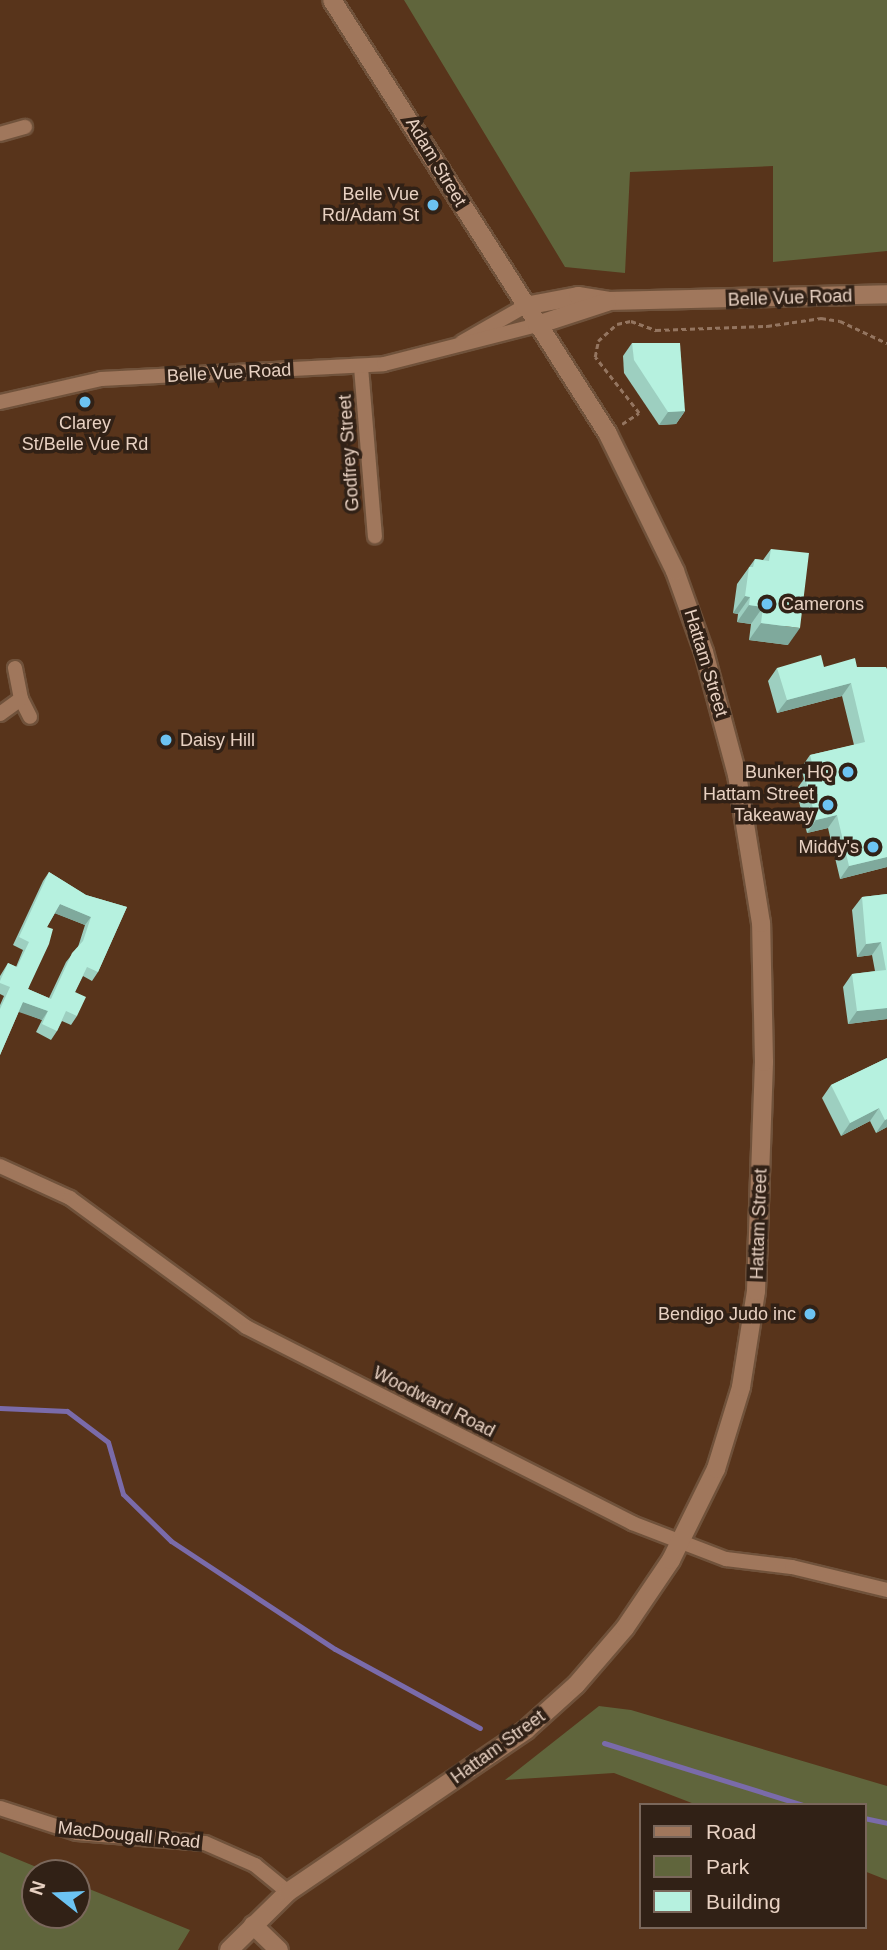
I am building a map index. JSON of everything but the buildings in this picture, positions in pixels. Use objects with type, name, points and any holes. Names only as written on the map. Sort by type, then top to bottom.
[{"type":"main road","name":"Adam Street","points":[[332,0],[537,325]]},
{"type":"main road","name":"Belle Vue Road","points":[[525,306],[564,297],[608,301],[887,294]]},
{"type":"main road","name":"Belle Vue Road","points":[[537,325],[608,301]]},
{"type":"main road","name":"Hattam Street","points":[[229,1950],[288,1892],[552,1708],[625,1628],[681,1544],[729,1432],[750,1338],[762,1169],[761,923],[737,775],[705,652],[675,571],[608,434],[537,325]]},
{"type":"main road","points":[[253,1925],[279,1950]]},
{"type":"street","points":[[0,134],[25,127]]},
{"type":"street","name":"Belle Vue Road","points":[[458,344],[525,306]]},
{"type":"street","name":"Belle Vue Road","points":[[0,402],[101,379],[362,367],[406,360],[537,325]]},
{"type":"street","name":"Godfrey Street","points":[[362,367],[374,536]]},
{"type":"street","points":[[16,668],[21,699],[30,717]]},
{"type":"street","points":[[0,714],[21,699]]},
{"type":"street","name":"Woodward Road","points":[[0,1166],[70,1198],[246,1327],[681,1544],[726,1559],[792,1567],[887,1590]]},
{"type":"street","name":"MacDougall Road","points":[[0,1808],[77,1833],[205,1843],[247,1860],[288,1892]]},
{"type":"path","points":[[608,434],[639,413],[595,357],[597,341],[617,324],[683,329],[767,326],[821,318],[840,321],[887,343]]},
{"type":"green space","points":[[404,0],[887,0],[887,251],[773,262],[773,166],[630,172],[625,273],[565,267]]},
{"type":"green space","points":[[599,1706],[631,1710],[887,1786],[887,1880],[866,1872],[866,1803],[692,1803],[614,1773],[505,1780]]},
{"type":"green space","points":[[0,1852],[21,1861],[21,1929],[91,1929],[91,1890],[190,1930],[178,1950],[0,1950]]},
{"type":"waterway","points":[[0,1408],[67,1411],[108,1442],[123,1494],[171,1541],[335,1649],[480,1728]]},
{"type":"waterway","points":[[604,1743],[797,1803]]},
{"type":"waterway","points":[[866,1818],[887,1823]]},
{"type":"place","name":"Belle Vue Rd/Adam St","points":[[433,205]]},
{"type":"place","name":"Clarey St/Belle Vue Rd","points":[[85,402]]},
{"type":"place","name":"Camerons","points":[[767,604]]},
{"type":"place","name":"Daisy Hill","points":[[166,740]]},
{"type":"place","name":"Bunker HQ","points":[[848,772]]},
{"type":"place","name":"Hattam Street Takeaway","points":[[828,805]]},
{"type":"place","name":"Middy's","points":[[873,847]]},
{"type":"place","name":"Bendigo Judo inc","points":[[810,1314]]}]
